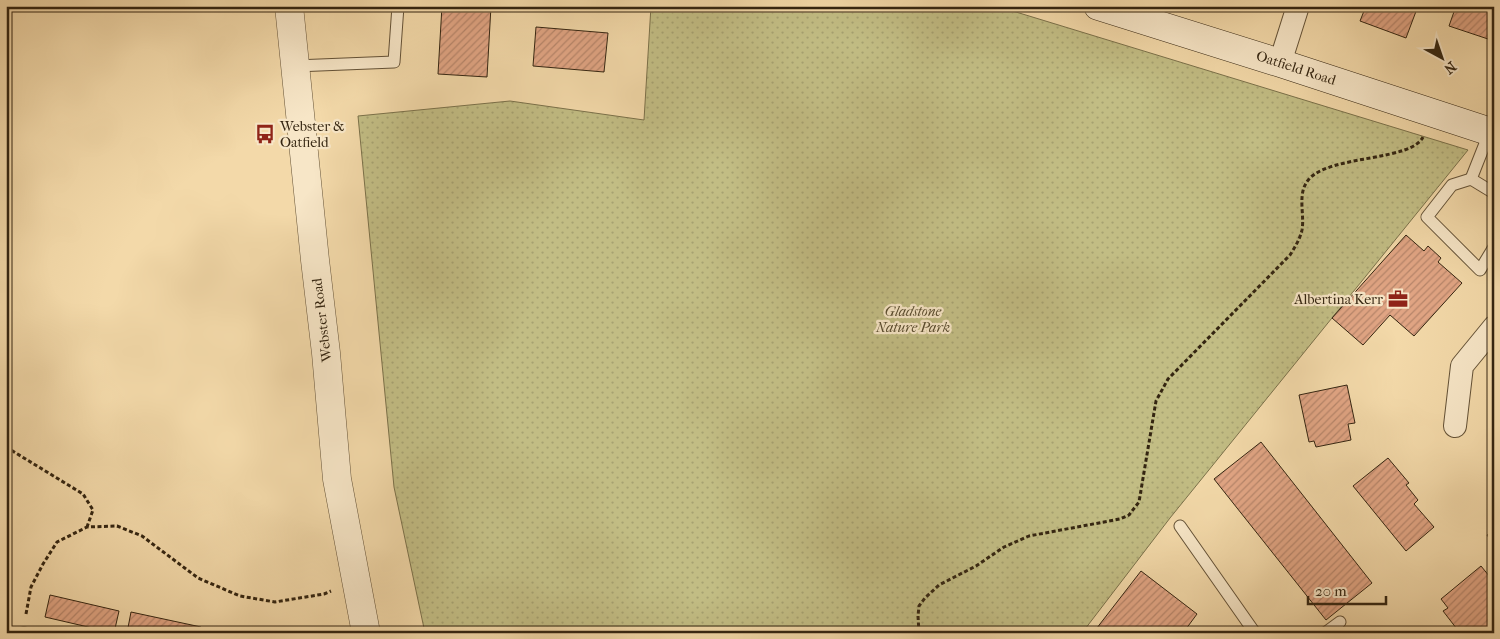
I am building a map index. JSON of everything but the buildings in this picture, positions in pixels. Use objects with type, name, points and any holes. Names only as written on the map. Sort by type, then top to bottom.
[{"type":"street","name":"Webster Road","points":[[289,6],[338,479],[366,633]]},
{"type":"street","name":"Oatfield Road","points":[[1098,6],[1492,132]]},
{"type":"street","points":[[1280,63],[1298,6]]},
{"type":"street","points":[[1455,426],[1462,366],[1494,327]]},
{"type":"lane","points":[[295,66],[394,62],[398,6]]},
{"type":"lane","points":[[1492,132],[1471,179],[1452,185],[1427,217],[1480,270],[1494,247]]},
{"type":"lane","points":[[1471,179],[1494,193]]},
{"type":"lane","points":[[1180,526],[1255,633]]},
{"type":"lane","points":[[1325,633],[1340,622]]},
{"type":"path","points":[[919,633],[919,606],[928,595],[939,585],[976,566],[1004,547],[1030,536],[1120,519],[1129,515],[1139,502],[1156,401],[1161,390],[1168,379],[1290,255],[1302,230],[1303,189],[1308,180],[1316,174],[1345,163],[1403,151],[1418,144],[1422,140],[1433,113]]},
{"type":"path","points":[[6,447],[83,494],[93,510],[87,528]]},
{"type":"path","points":[[24,633],[31,586],[43,564],[57,542],[87,528],[117,526],[142,536],[198,578],[240,596],[275,602],[324,594],[331,591]]},
{"type":"green space","name":"Gladstone Nature Park","points":[[651,6],[988,6],[1016,12],[1468,150],[1170,518],[1082,633],[425,633],[394,487],[358,116],[510,101],[644,120]]},
{"type":"place","name":"Webster & Oatfield","points":[[265,134]]},
{"type":"place","name":"Albertina Kerr","points":[[1398,299]]}]
